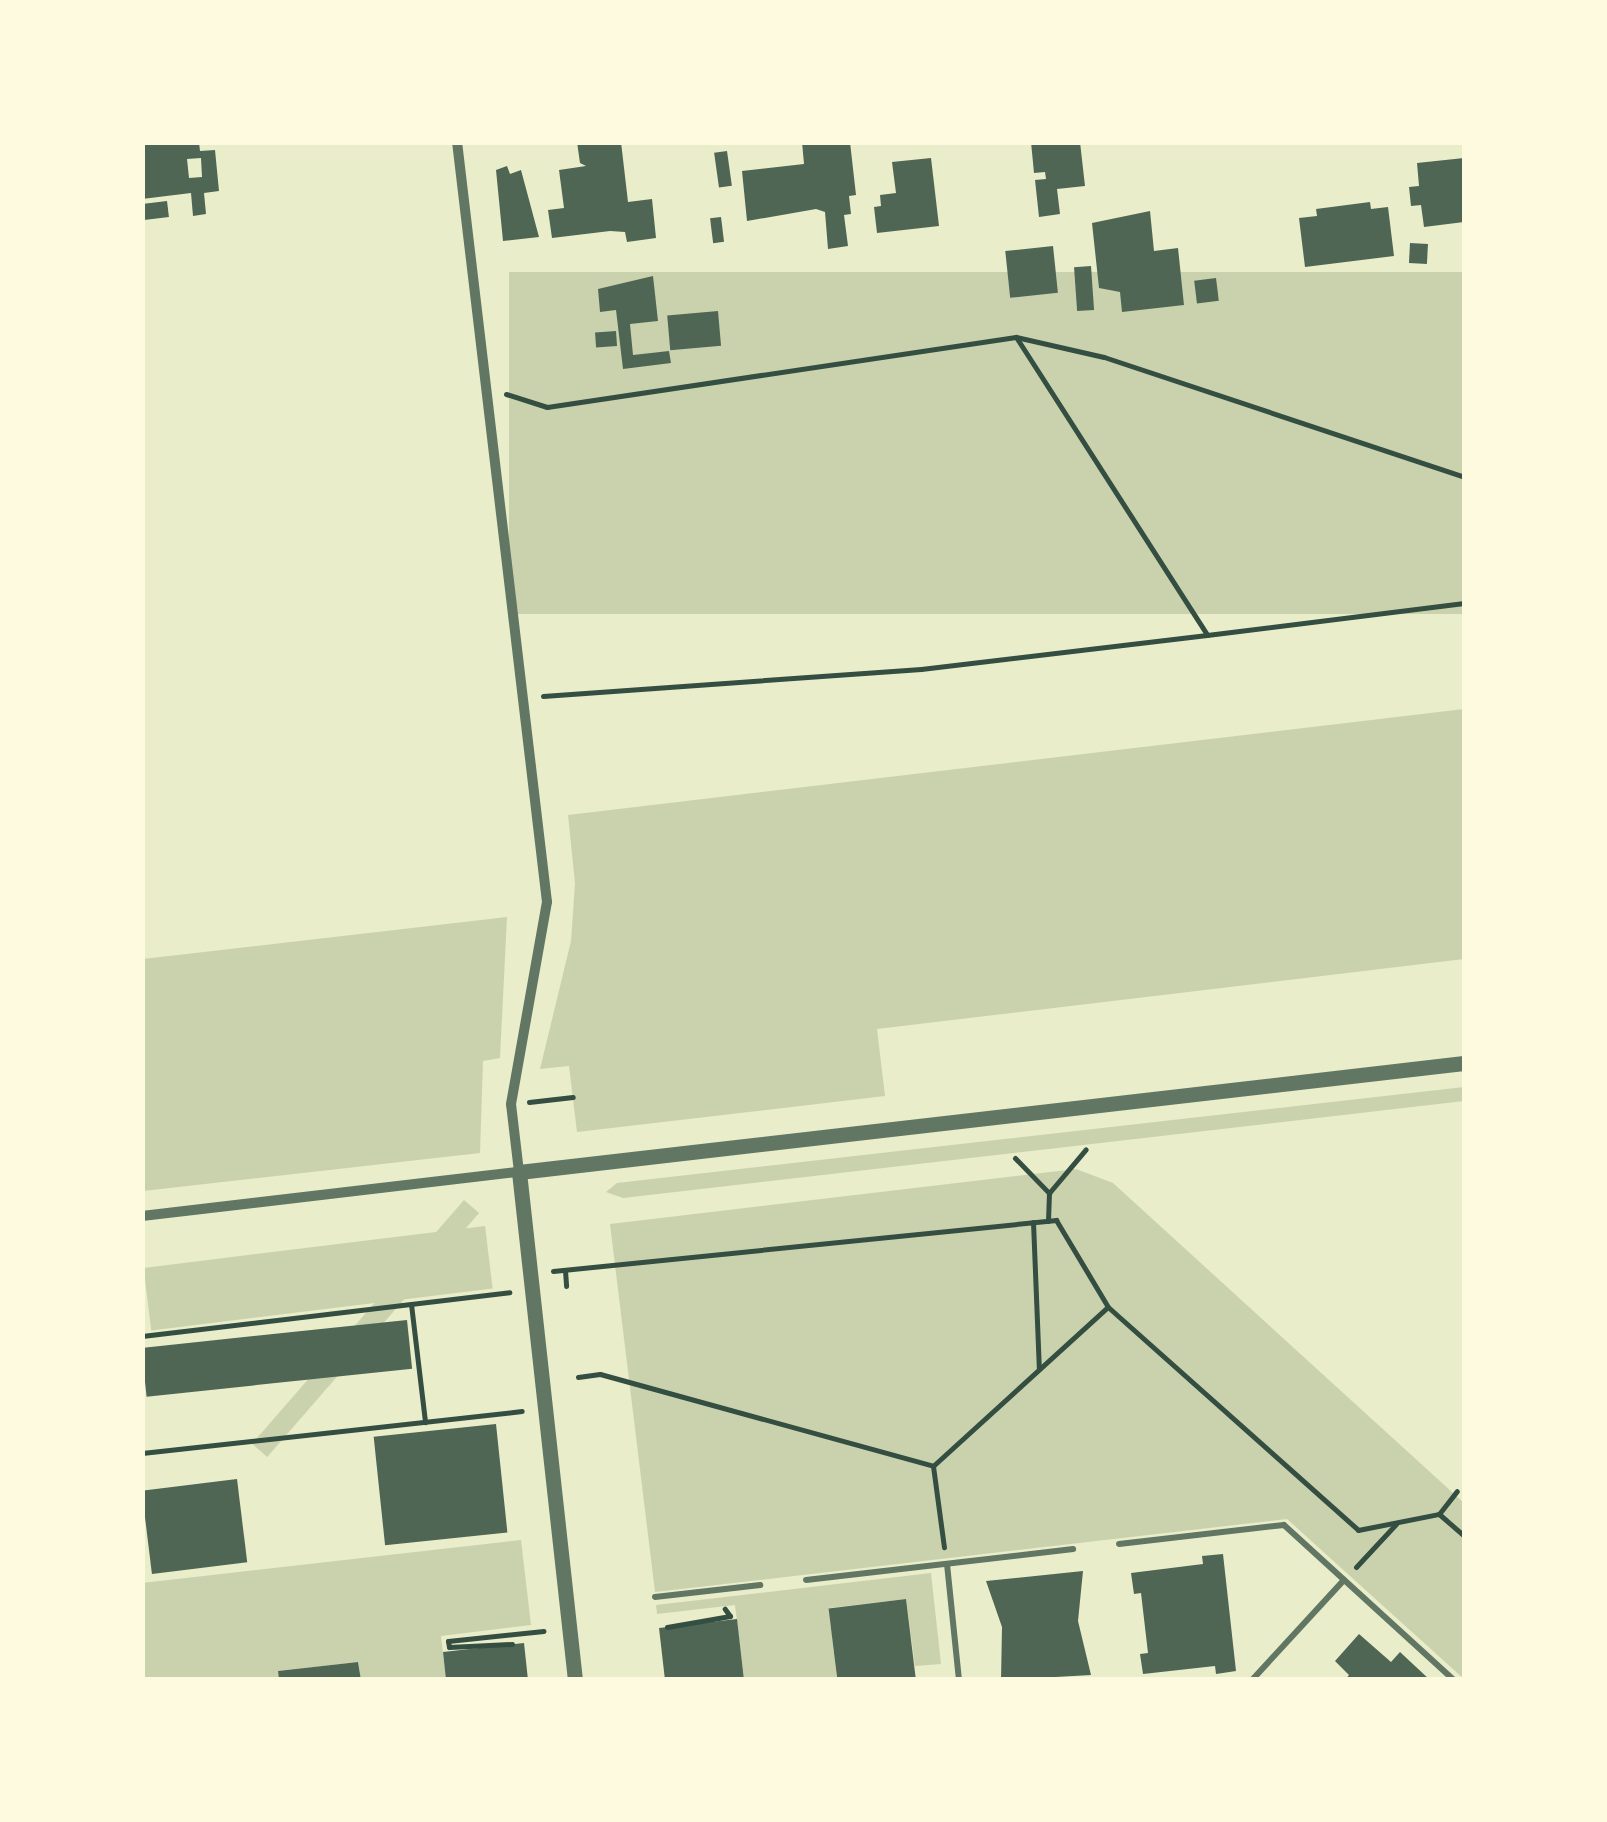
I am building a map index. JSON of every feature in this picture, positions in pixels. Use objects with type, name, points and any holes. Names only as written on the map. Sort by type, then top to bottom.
[{"type":"street","points":[[457,142],[526,698],[547,902],[511,1104],[576,1680]]},
{"type":"street","points":[[142,1216],[1464,1063]]},
{"type":"lane","points":[[1119,1544],[1284,1525],[1454,1680]]},
{"type":"lane","points":[[806,1580],[1074,1550]]},
{"type":"lane","points":[[947,1564],[959,1680]]},
{"type":"lane","points":[[1252,1680],[1344,1580]]},
{"type":"lane","points":[[655,1597],[760,1585]]},
{"type":"path","points":[[488,395],[510,394],[547,406],[1016,337],[1104,357],[1464,477]]},
{"type":"path","points":[[1016,337],[1206,634]]},
{"type":"path","points":[[526,698],[921,670],[1464,603]]},
{"type":"path","points":[[511,1104],[573,1097]]},
{"type":"path","points":[[1048,1221],[1050,1193],[1086,1149]]},
{"type":"path","points":[[1015,1158],[1050,1193]]},
{"type":"path","points":[[142,1336],[411,1304],[531,1281],[564,1270],[1056,1220],[1108,1307],[1358,1530],[1439,1514],[1456,1491]]},
{"type":"path","points":[[1034,1222],[1039,1370]]},
{"type":"path","points":[[564,1270],[566,1286]]},
{"type":"path","points":[[411,1304],[425,1422]]},
{"type":"path","points":[[934,1466],[1108,1307]]},
{"type":"path","points":[[578,1377],[600,1374],[934,1466]]},
{"type":"path","points":[[142,1453],[545,1409]]},
{"type":"path","points":[[934,1466],[947,1564]]},
{"type":"path","points":[[1439,1514],[1464,1536]]},
{"type":"path","points":[[1344,1580],[1397,1523]]},
{"type":"path","points":[[668,1627],[730,1616],[730,1608],[676,1614]]},
{"type":"path","points":[[512,1644],[449,1647],[448,1641],[543,1630]]},
{"type":"green space","points":[[509,272],[1464,272],[1464,614],[509,614]]},
{"type":"green space","points":[[1464,709],[1464,959],[877,1029],[885,1096],[577,1132],[569,1066],[540,1069],[571,941],[575,883],[568,815]]},
{"type":"green space","points":[[507,917],[500,1058],[483,1061],[480,1153],[143,1191],[143,959]]},
{"type":"green space","points":[[1464,1087],[1464,1101],[623,1198],[606,1192],[617,1183]]},
{"type":"green space","points":[[1076,1169],[1113,1183],[1464,1503],[1464,1679],[1287,1519],[655,1592],[610,1224]]},
{"type":"green space","points":[[464,1200],[479,1213],[267,1457],[252,1444]]},
{"type":"green space","points":[[485,1226],[493,1289],[151,1330],[144,1268]]},
{"type":"green space","points":[[521,1540],[531,1625],[441,1636],[446,1679],[361,1679],[358,1662],[278,1671],[279,1679],[143,1679],[142,1583]]},
{"type":"green space","points":[[931,1573],[941,1664],[915,1666],[906,1599],[829,1608],[837,1680],[744,1679],[735,1605],[657,1614],[656,1605]]},
{"type":"building","points":[[142,142],[199,142],[200,151],[215,150],[219,191],[204,193],[206,214],[193,216],[191,193],[142,199]],"holes":[[[201,158],[202,177],[189,178],[187,159]]]},
{"type":"building","points":[[577,142],[621,142],[628,202],[652,199],[656,238],[627,242],[625,232],[610,231],[552,238],[548,210],[564,208],[559,170],[586,166],[580,163]]},
{"type":"building","points":[[802,142],[850,142],[856,195],[849,196],[851,214],[844,215],[848,246],[828,249],[825,212],[816,209],[747,221],[742,171],[804,164]]},
{"type":"building","points":[[1031,142],[1080,142],[1085,186],[1057,189],[1060,214],[1039,217],[1035,180],[1046,179],[1045,172],[1034,173]]},
{"type":"building","points":[[727,151],[732,186],[719,187],[714,153]]},
{"type":"building","points":[[931,158],[939,226],[877,233],[874,207],[881,206],[880,195],[896,193],[892,162]]},
{"type":"building","points":[[1464,158],[1464,222],[1424,227],[1421,205],[1411,206],[1409,187],[1419,186],[1417,163]]},
{"type":"building","points":[[507,166],[510,174],[521,170],[539,237],[503,241],[496,170]]},
{"type":"building","points":[[167,201],[169,217],[144,220],[142,204]]},
{"type":"building","points":[[1370,202],[1371,209],[1388,207],[1394,256],[1305,267],[1299,218],[1317,216],[1316,209]]},
{"type":"building","points":[[1150,211],[1154,251],[1178,248],[1184,305],[1122,312],[1120,292],[1099,288],[1092,223]]},
{"type":"building","points":[[721,217],[724,242],[713,243],[710,218]]},
{"type":"building","points":[[1410,243],[1428,244],[1427,264],[1409,263]]},
{"type":"building","points":[[1053,246],[1058,293],[1010,298],[1005,251]]},
{"type":"building","points":[[1091,266],[1094,310],[1077,311],[1074,267]]},
{"type":"building","points":[[653,276],[658,321],[630,324],[633,355],[669,351],[671,363],[623,369],[616,310],[600,312],[598,289]]},
{"type":"building","points":[[1216,278],[1219,301],[1197,304],[1194,281]]},
{"type":"building","points":[[718,311],[721,346],[670,350],[667,315]]},
{"type":"building","points":[[616,331],[617,346],[596,347],[595,332]]},
{"type":"building","points":[[407,1320],[412,1369],[147,1397],[142,1348]]},
{"type":"building","points":[[496,1424],[507,1532],[385,1545],[374,1437]]},
{"type":"building","points":[[237,1479],[247,1562],[152,1574],[142,1491]]},
{"type":"building","points":[[1223,1554],[1236,1671],[1216,1674],[1215,1666],[1143,1674],[1140,1654],[1148,1653],[1141,1593],[1134,1594],[1131,1573],[1203,1564],[1202,1556]]},
{"type":"building","points":[[1083,1571],[1078,1621],[1091,1675],[1001,1680],[1002,1627],[986,1581]]},
{"type":"building","points":[[906,1599],[916,1680],[837,1680],[829,1609]]},
{"type":"building","points":[[737,1619],[744,1680],[665,1680],[659,1628]]},
{"type":"building","points":[[1359,1634],[1391,1662],[1400,1652],[1430,1680],[1345,1680],[1349,1675],[1335,1661]]},
{"type":"building","points":[[524,1643],[528,1680],[446,1680],[443,1652]]},
{"type":"building","points":[[358,1662],[361,1680],[279,1680],[278,1671]]}]
